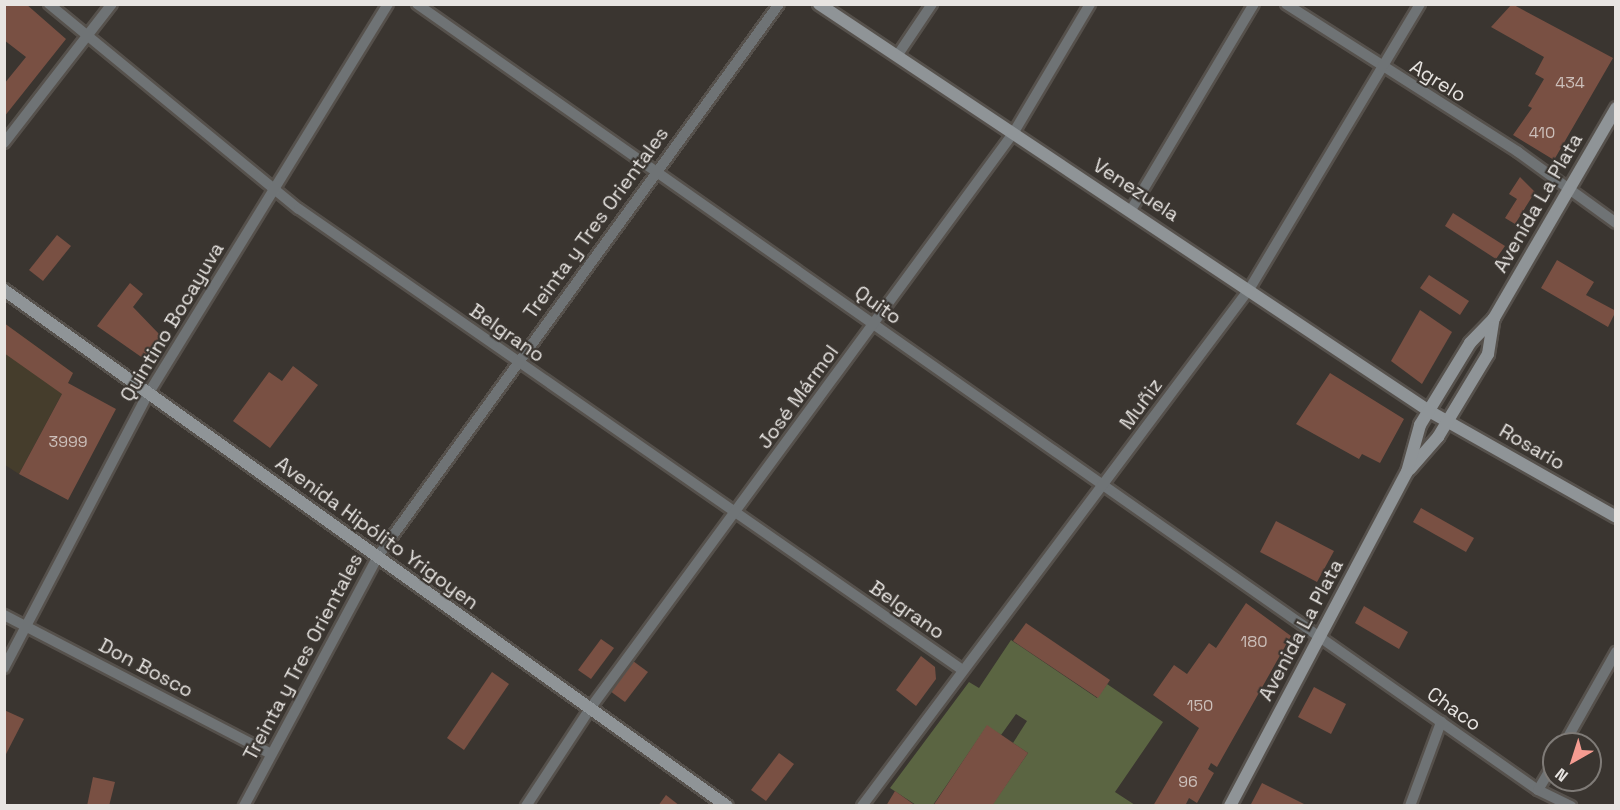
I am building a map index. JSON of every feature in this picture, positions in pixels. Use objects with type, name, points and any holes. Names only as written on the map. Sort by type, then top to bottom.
[{"type":"main road","name":"Venezuela","points":[[819,4],[1250,288],[1429,411]]},
{"type":"main road","name":"Avenida La Plata","points":[[1230,806],[1407,472],[1429,411],[1470,343],[1494,318],[1616,108]]},
{"type":"main road","name":"Avenida Hipólito Yrigoyen","points":[[4,290],[378,556],[589,710],[728,806]]},
{"type":"main road","name":"Avenida La Plata","points":[[1407,472],[1447,422],[1488,354],[1494,318]]},
{"type":"main road","name":"Rosario","points":[[1429,411],[1616,517]]},
{"type":"street","name":"Belgrano","points":[[49,4],[86,37],[274,190],[517,362],[961,669]]},
{"type":"street","points":[[4,143],[112,4]]},
{"type":"street","name":"Quintino Bocayuva","points":[[4,668],[148,394],[388,4]]},
{"type":"street","name":"Quito","points":[[417,4],[1319,635]]},
{"type":"street","name":"Treinta y Tres Orientales","points":[[244,806],[378,556],[779,4]]},
{"type":"street","points":[[897,56],[932,4]]},
{"type":"street","name":"José Mármol","points":[[526,806],[589,710],[1014,132],[1090,4]]},
{"type":"street","points":[[1131,210],[1254,4]]},
{"type":"street","name":"Agrelo","points":[[1286,4],[1518,152],[1568,191],[1616,223]]},
{"type":"street","name":"Muñiz","points":[[862,806],[961,669],[1103,486],[1250,288],[1420,4]]},
{"type":"street","name":"Don Bosco","points":[[4,615],[271,754]]},
{"type":"street","name":"Chaco","points":[[1319,635],[1538,790],[1558,803],[1571,806]]},
{"type":"street","points":[[1571,732],[1616,652]]},
{"type":"street","points":[[1410,806],[1440,722]]},
{"type":"street","points":[[1538,790],[1542,783]]},
{"type":"shaded area","points":[[4,323],[73,373],[19,474],[5,465]]},
{"type":"green space","points":[[1011,640],[1097,698],[1107,684],[1163,722],[1115,792],[1135,805],[992,805],[1028,753],[1013,743],[1027,721],[1016,714],[1001,735],[987,726],[933,805],[916,805],[890,788],[969,682],[979,688]]},
{"type":"building","points":[[4,4],[26,4],[66,39],[4,117],[4,84],[26,57],[4,40]]},
{"type":"building","points":[[1512,4],[1613,58],[1554,160],[1513,135],[1532,108],[1528,106],[1544,79],[1535,74],[1544,57],[1491,27]]},
{"type":"building","points":[[1520,177],[1535,192],[1515,224],[1505,218],[1517,199],[1509,194]]},
{"type":"building","points":[[1453,213],[1505,246],[1496,259],[1445,226]]},
{"type":"building","points":[[57,235],[71,246],[43,281],[29,270]]},
{"type":"building","points":[[1557,260],[1594,282],[1586,295],[1616,311],[1608,327],[1541,288]]},
{"type":"building","points":[[1429,275],[1469,301],[1460,315],[1420,288]]},
{"type":"building","points":[[130,283],[143,294],[133,307],[160,335],[147,361],[97,326]]},
{"type":"building","points":[[1420,310],[1452,332],[1422,384],[1391,361]]},
{"type":"building","points":[[4,323],[73,373],[68,383],[116,409],[68,500],[19,474],[62,394],[4,353]]},
{"type":"building","points":[[293,366],[318,385],[270,448],[233,421],[269,372],[282,381]]},
{"type":"building","points":[[1330,373],[1404,419],[1380,463],[1362,454],[1359,459],[1296,424]]},
{"type":"building","points":[[1421,508],[1474,538],[1466,552],[1413,522]]},
{"type":"building","points":[[1276,521],[1334,551],[1317,582],[1260,552]]},
{"type":"building","points":[[1246,603],[1291,636],[1217,767],[1211,763],[1208,769],[1214,773],[1197,803],[1189,798],[1185,806],[1153,806],[1199,728],[1153,695],[1174,665],[1187,674],[1209,643],[1216,648]]},
{"type":"building","points":[[1364,606],[1408,632],[1399,649],[1355,623]]},
{"type":"building","points":[[1026,623],[1110,680],[1098,698],[1013,641]]},
{"type":"building","points":[[601,639],[614,648],[591,679],[578,670]]},
{"type":"building","points":[[921,656],[935,667],[936,679],[916,706],[896,690]]},
{"type":"building","points":[[633,661],[648,672],[625,702],[610,691]]},
{"type":"building","points":[[492,672],[509,684],[464,750],[447,738]]},
{"type":"building","points":[[1314,687],[1346,704],[1331,734],[1298,717]]},
{"type":"building","points":[[4,710],[24,719],[4,758]]},
{"type":"building","points":[[987,725],[1028,753],[992,806],[933,806]]},
{"type":"building","points":[[779,753],[794,764],[766,801],[751,790]]},
{"type":"building","points":[[93,777],[115,782],[109,806],[87,806]]},
{"type":"building","points":[[1262,783],[1304,804],[1303,806],[1250,806]]},
{"type":"building","points":[[895,791],[916,806],[886,806]]},
{"type":"building","points":[[666,795],[680,806],[658,806]]}]
